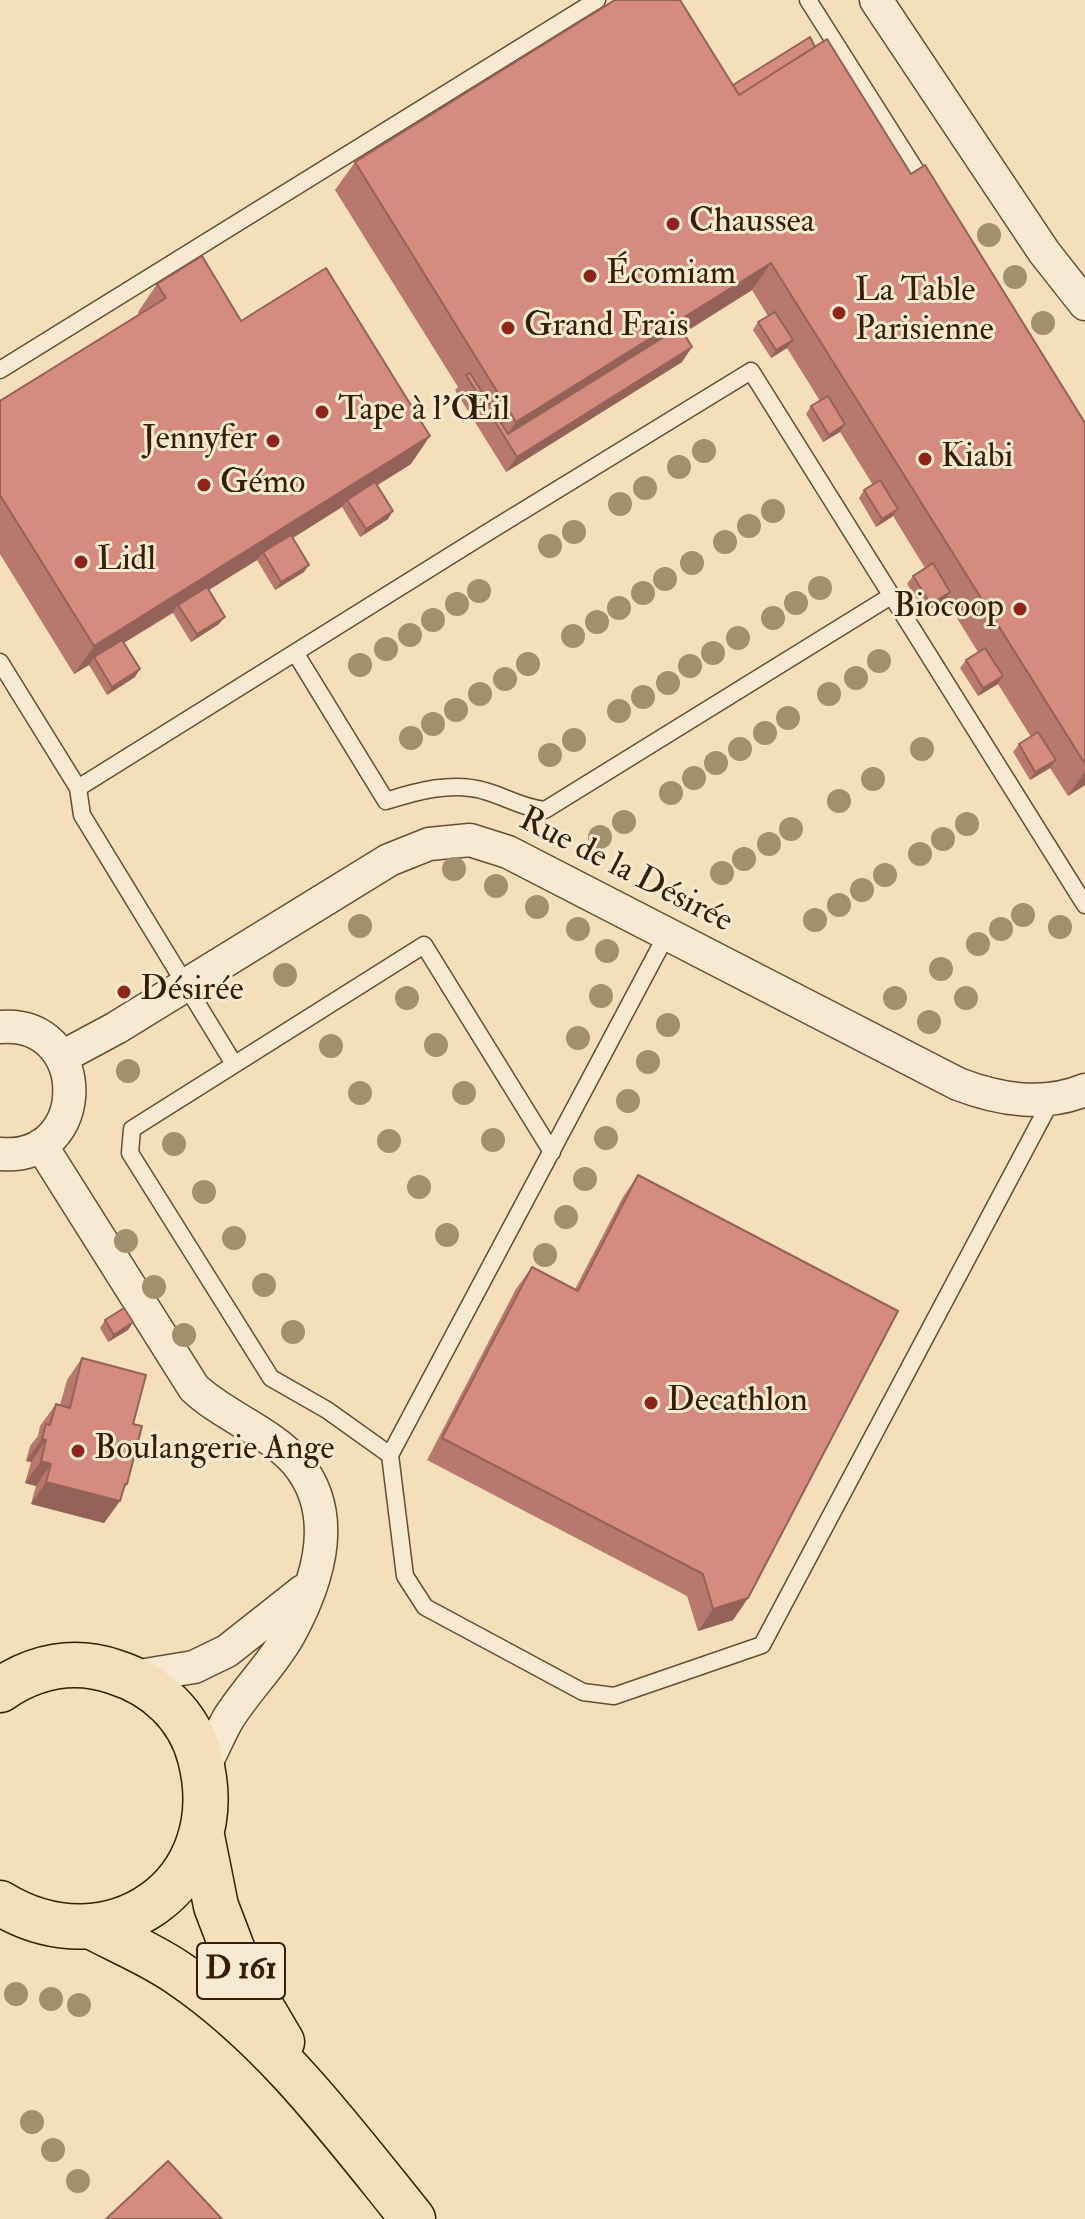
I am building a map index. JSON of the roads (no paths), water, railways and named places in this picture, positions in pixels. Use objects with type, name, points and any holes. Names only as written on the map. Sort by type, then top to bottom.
[{"type":"main road","points":[[0,1647],[15,1653],[101,1667],[133,1677],[172,1706],[186,1725],[197,1746],[207,1785],[207,1813],[202,1836],[185,1870],[161,1897],[141,1912],[92,1927],[61,1927],[7,1913]]},
{"type":"main road","points":[[0,1690],[17,1678],[42,1669],[74,1664]]},
{"type":"main road","name":"D 161","points":[[202,1836],[216,1906],[242,1974],[312,2092]]},
{"type":"main road","name":"D 161","points":[[92,1927],[177,1972],[235,2016],[312,2092],[413,2219]]},
{"type":"street","points":[[876,0],[1044,252],[1085,304]]},
{"type":"street","name":"Rue de la Désirée","points":[[62,1057],[389,860],[429,844],[470,840],[508,852],[958,1084],[991,1096],[1021,1100],[1052,1099],[1085,1090]]},
{"type":"street","points":[[0,1027],[22,1028],[51,1044],[62,1057],[71,1089],[64,1121],[54,1134],[27,1152],[0,1154]]},
{"type":"street","points":[[41,1145],[194,1388],[211,1404],[252,1426],[281,1447],[304,1474],[319,1506],[323,1531],[320,1558],[312,1583],[288,1636],[229,1719],[203,1769]]},
{"type":"street","points":[[133,1677],[194,1667],[227,1651],[312,1583]]},
{"type":"lane","points":[[0,370],[597,0]]},
{"type":"lane","points":[[808,0],[939,209]]},
{"type":"lane","points":[[78,788],[751,371],[1085,905]]},
{"type":"lane","points":[[296,654],[386,801],[416,791],[445,787],[483,790],[529,808],[545,810],[891,596]]},
{"type":"lane","points":[[0,662],[78,788],[82,815],[234,1064]]},
{"type":"lane","points":[[667,934],[390,1455],[405,1576],[425,1607],[583,1692],[614,1696],[762,1645],[1052,1099]]},
{"type":"lane","points":[[390,1455],[327,1410],[271,1378],[130,1153],[132,1129],[424,945],[552,1152]]},
{"type":"place","name":"Chaussea","points":[[673,224]]},
{"type":"place","name":"Écomiam","points":[[590,276]]},
{"type":"place","name":"La Table Parisienne","points":[[839,313]]},
{"type":"place","name":"Grand Frais","points":[[508,328]]},
{"type":"place","name":"Tape à l'Œil","points":[[322,412]]},
{"type":"place","name":"Jennyfer","points":[[273,441]]},
{"type":"place","name":"Kiabi","points":[[925,459]]},
{"type":"place","name":"Gémo","points":[[204,485]]},
{"type":"place","name":"Lidl","points":[[81,562]]},
{"type":"place","name":"Biocoop","points":[[1020,609]]},
{"type":"place","name":"Désirée","points":[[124,992]]},
{"type":"place","name":"Decathlon","points":[[651,1403]]},
{"type":"place","name":"Boulangerie Ange","points":[[78,1451]]}]
